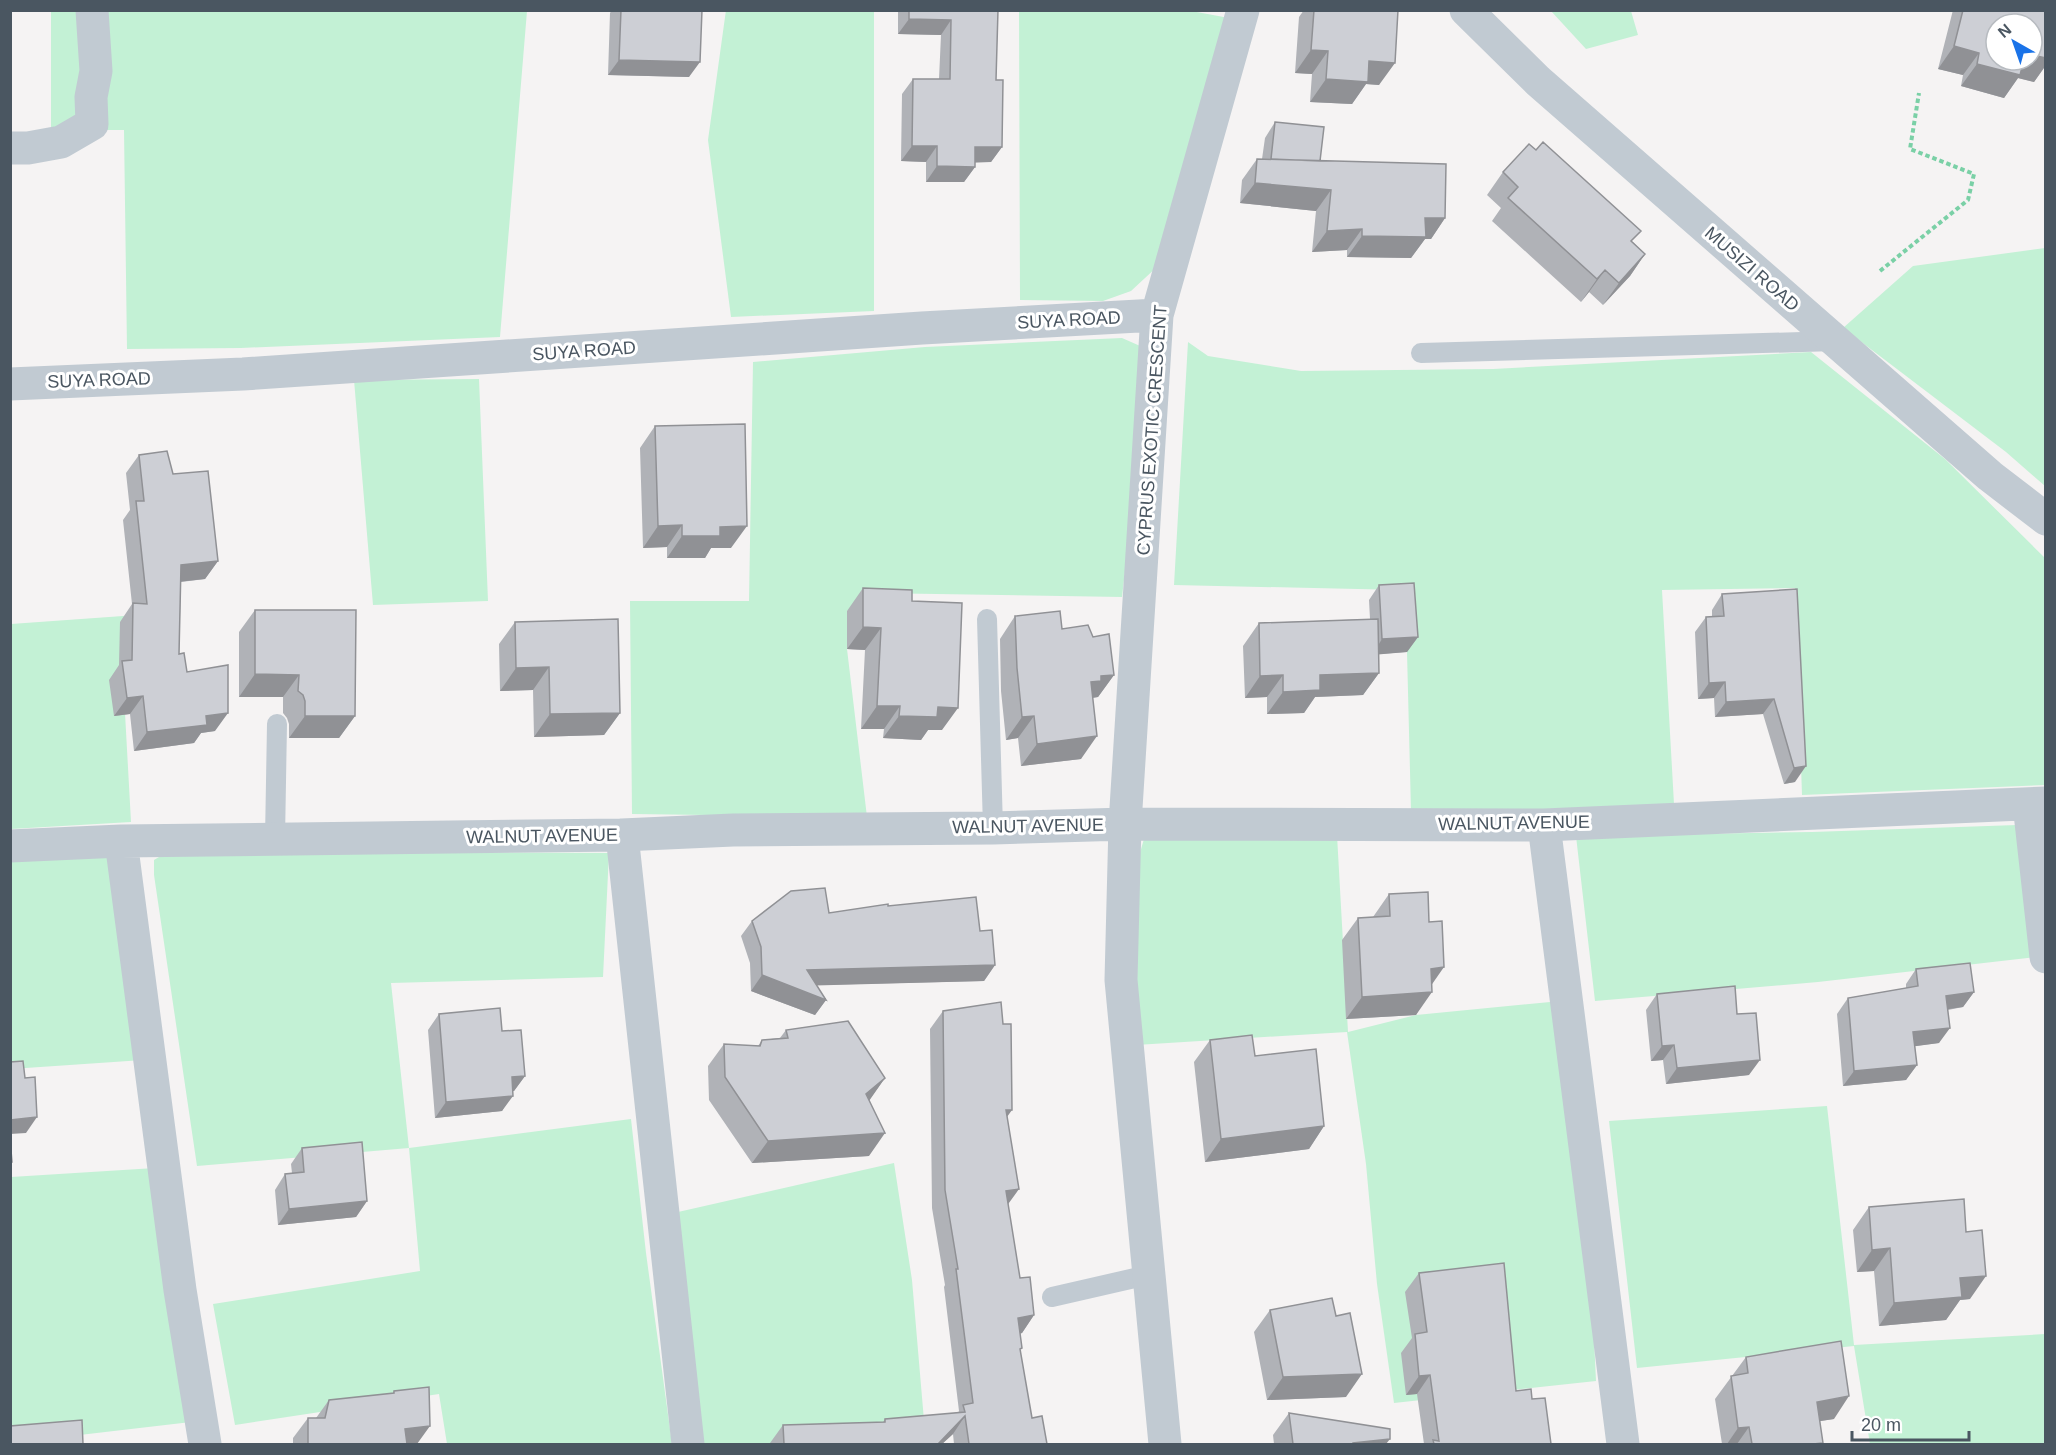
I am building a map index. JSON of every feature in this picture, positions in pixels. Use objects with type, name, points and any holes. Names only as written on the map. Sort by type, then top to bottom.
[{"type":"street","points":[[10,148],[28,148],[61,142],[92,124],[91,97],[96,70],[92,10]]},
{"type":"street","name":"CYPRUS EXOTIC CRESCENT","points":[[1165,1444],[1121,980],[1125,824],[1157,315],[1244,10]]},
{"type":"street","name":"MUSIZI ROAD","points":[[1466,10],[1538,81],[1990,476],[2046,519]]},
{"type":"street","name":"SUYA ROAD","points":[[10,384],[243,374],[1157,315]]},
{"type":"street","points":[[2037,804],[2046,957]]},
{"type":"street","name":"WALNUT AVENUE","points":[[10,846],[121,841],[1125,824],[1544,825],[2037,804]]},
{"type":"street","points":[[1544,825],[1623,1444]]},
{"type":"street","points":[[622,834],[688,1444]]},
{"type":"street","points":[[121,841],[180,1290],[205,1444]]},
{"type":"lane","points":[[1421,353],[1835,341]]},
{"type":"lane","points":[[987,620],[993,828]]},
{"type":"lane","points":[[275,840],[277,724]]},
{"type":"lane","points":[[1053,1297],[1148,1275]]},
{"type":"path","points":[[1880,271],[1968,200],[1974,174],[1910,149],[1919,93]]},
{"type":"green space","points":[[726,10],[874,11],[874,311],[731,317],[708,140]]},
{"type":"green space","points":[[1186,10],[1229,18],[1159,265],[1131,291],[1103,301],[1020,300],[1019,11]]},
{"type":"green space","points":[[51,11],[527,11],[500,337],[241,348],[127,349],[124,130],[51,130]]},
{"type":"green space","points":[[1551,11],[1631,11],[1638,35],[1586,49]]},
{"type":"green space","points":[[2045,248],[2045,486],[2006,452],[1843,328],[1913,266]]},
{"type":"green space","points":[[1122,338],[1147,349],[1148,372],[1122,597],[871,593],[847,611],[847,649],[867,817],[632,814],[630,601],[749,601],[753,362],[925,347]]},
{"type":"green space","points":[[1188,342],[1208,356],[1301,371],[1493,369],[1811,352],[1945,459],[2045,558],[2045,785],[1802,795],[1795,588],[1662,590],[1674,804],[1411,811],[1407,652],[1402,590],[1174,585]]},
{"type":"green space","points":[[479,379],[488,601],[373,605],[354,380]]},
{"type":"green space","points":[[137,615],[120,622],[131,822],[11,829],[11,624]]},
{"type":"green space","points":[[2017,825],[2036,957],[1818,982],[1595,1001],[1576,836],[1812,832]]},
{"type":"green space","points":[[1337,835],[1348,1032],[1416,1015],[1571,1000],[1585,1149],[1596,1381],[1394,1403],[1377,1284],[1366,1164],[1347,1032],[1136,1045],[1139,856],[1144,839]]},
{"type":"green space","points":[[169,851],[609,853],[603,977],[391,983],[409,1148],[197,1166],[154,875],[154,860]]},
{"type":"green space","points":[[116,852],[143,1060],[11,1069],[10,857]]},
{"type":"green space","points":[[1827,1106],[1854,1345],[2045,1334],[2045,1444],[1870,1444],[1854,1346],[1637,1368],[1609,1121]]},
{"type":"green space","points":[[631,1119],[646,1253],[672,1444],[447,1444],[439,1394],[235,1425],[213,1304],[420,1271],[409,1148]]},
{"type":"green space","points":[[894,1163],[912,1280],[926,1444],[700,1444],[678,1212]]},
{"type":"green space","points":[[155,1168],[191,1422],[11,1443],[11,1177]]},
{"type":"building","points":[[621,10],[702,10],[700,62],[619,60]]},
{"type":"building","points":[[909,10],[998,10],[996,80],[1003,80],[1002,147],[975,147],[975,167],[937,166],[937,146],[912,146],[913,79],[950,79],[951,20],[909,19]]},
{"type":"building","points":[[1314,10],[1398,10],[1395,63],[1369,61],[1368,82],[1326,79],[1328,51],[1311,50]]},
{"type":"building","points":[[1963,10],[2046,10],[2046,58],[2044,58],[2044,12],[1984,12],[1984,66],[1977,64],[1979,53],[1954,46]]},
{"type":"building","points":[[1275,122],[1324,127],[1320,161],[1271,159]]},
{"type":"building","points":[[1543,142],[1641,231],[1631,241],[1645,254],[1619,283],[1605,270],[1597,279],[1508,198],[1518,187],[1503,172],[1529,144],[1536,150]]},
{"type":"building","points":[[1257,159],[1446,164],[1445,218],[1425,218],[1426,237],[1362,236],[1362,229],[1327,231],[1331,190],[1255,183]]},
{"type":"building","points":[[745,424],[747,526],[720,527],[720,536],[682,536],[682,525],[658,526],[655,426]]},
{"type":"building","points":[[167,451],[173,474],[208,471],[218,561],[181,565],[179,654],[184,653],[187,672],[228,665],[228,713],[206,716],[207,725],[147,732],[143,696],[127,698],[122,661],[132,660],[133,603],[147,604],[136,501],[144,501],[139,455]]},
{"type":"building","points":[[1414,583],[1418,637],[1382,639],[1379,585]]},
{"type":"building","points":[[863,588],[912,590],[912,601],[962,603],[958,708],[938,707],[937,717],[899,716],[900,706],[877,706],[881,628],[863,627]]},
{"type":"building","points":[[1797,589],[1806,766],[1794,768],[1774,699],[1726,702],[1725,682],[1709,683],[1706,617],[1724,616],[1722,594]]},
{"type":"building","points":[[255,610],[356,610],[355,716],[305,716],[305,701],[303,695],[298,691],[299,675],[255,674]]},
{"type":"building","points":[[1060,611],[1062,629],[1088,625],[1093,637],[1109,634],[1114,675],[1101,676],[1101,681],[1091,682],[1097,736],[1037,744],[1034,716],[1022,717],[1015,616]]},
{"type":"building","points":[[618,619],[620,713],[550,714],[549,667],[516,668],[515,622]]},
{"type":"building","points":[[1378,619],[1379,673],[1320,675],[1320,690],[1283,692],[1283,675],[1260,676],[1259,623]]},
{"type":"building","points":[[825,888],[829,913],[888,904],[888,906],[976,897],[980,931],[992,930],[995,965],[807,970],[826,1000],[762,975],[761,947],[752,921],[791,891]]},
{"type":"building","points":[[1428,892],[1429,922],[1442,921],[1444,967],[1431,969],[1432,992],[1362,997],[1358,918],[1390,916],[1389,894]]},
{"type":"building","points":[[1970,963],[1974,992],[1946,996],[1950,1028],[1913,1032],[1917,1065],[1854,1071],[1848,998],[1918,986],[1916,969]]},
{"type":"building","points":[[1735,986],[1737,1014],[1756,1013],[1760,1060],[1677,1068],[1674,1045],[1662,1046],[1657,994]]},
{"type":"building","points":[[1001,1002],[1003,1024],[1011,1024],[1012,1110],[1006,1110],[1019,1189],[1006,1191],[1020,1278],[1030,1277],[1034,1315],[1018,1318],[1022,1348],[1020,1349],[1032,1418],[1042,1416],[1047,1444],[969,1444],[965,1416],[938,1444],[784,1444],[783,1425],[885,1422],[885,1419],[965,1412],[963,1405],[973,1403],[956,1269],[958,1269],[945,1190],[943,1011]]},
{"type":"building","points":[[500,1008],[502,1031],[521,1030],[525,1076],[512,1077],[513,1096],[446,1102],[439,1014]]},
{"type":"building","points":[[848,1021],[885,1078],[866,1094],[885,1133],[768,1141],[725,1077],[724,1044],[760,1046],[762,1040],[788,1038],[786,1030]]},
{"type":"building","points":[[1252,1035],[1255,1056],[1316,1049],[1324,1126],[1221,1139],[1210,1040]]},
{"type":"building","points":[[23,1061],[25,1078],[35,1077],[37,1117],[10,1120],[10,1062]]},
{"type":"building","points":[[10,1139],[12,1162],[10,1162]]},
{"type":"building","points":[[362,1142],[367,1201],[289,1209],[285,1174],[304,1172],[302,1148]]},
{"type":"building","points":[[1964,1199],[1966,1232],[1982,1230],[1986,1276],[1960,1278],[1962,1297],[1894,1303],[1890,1248],[1872,1250],[1869,1207]]},
{"type":"building","points":[[1504,1263],[1516,1391],[1531,1389],[1532,1399],[1545,1398],[1551,1444],[1434,1444],[1433,1440],[1439,1441],[1430,1375],[1419,1376],[1415,1334],[1427,1332],[1419,1273]]},
{"type":"building","points":[[1332,1298],[1336,1316],[1350,1313],[1362,1374],[1283,1377],[1270,1310]]},
{"type":"building","points":[[1841,1341],[1849,1396],[1817,1402],[1823,1443],[1752,1444],[1749,1427],[1738,1428],[1731,1376],[1748,1373],[1746,1357]]},
{"type":"building","points":[[429,1387],[430,1426],[405,1429],[407,1444],[308,1444],[308,1418],[325,1418],[329,1400]]},
{"type":"building","points":[[1289,1413],[1390,1429],[1390,1439],[1353,1444],[1293,1444]]},
{"type":"building","points":[[82,1420],[83,1444],[11,1444],[10,1426]]}]
